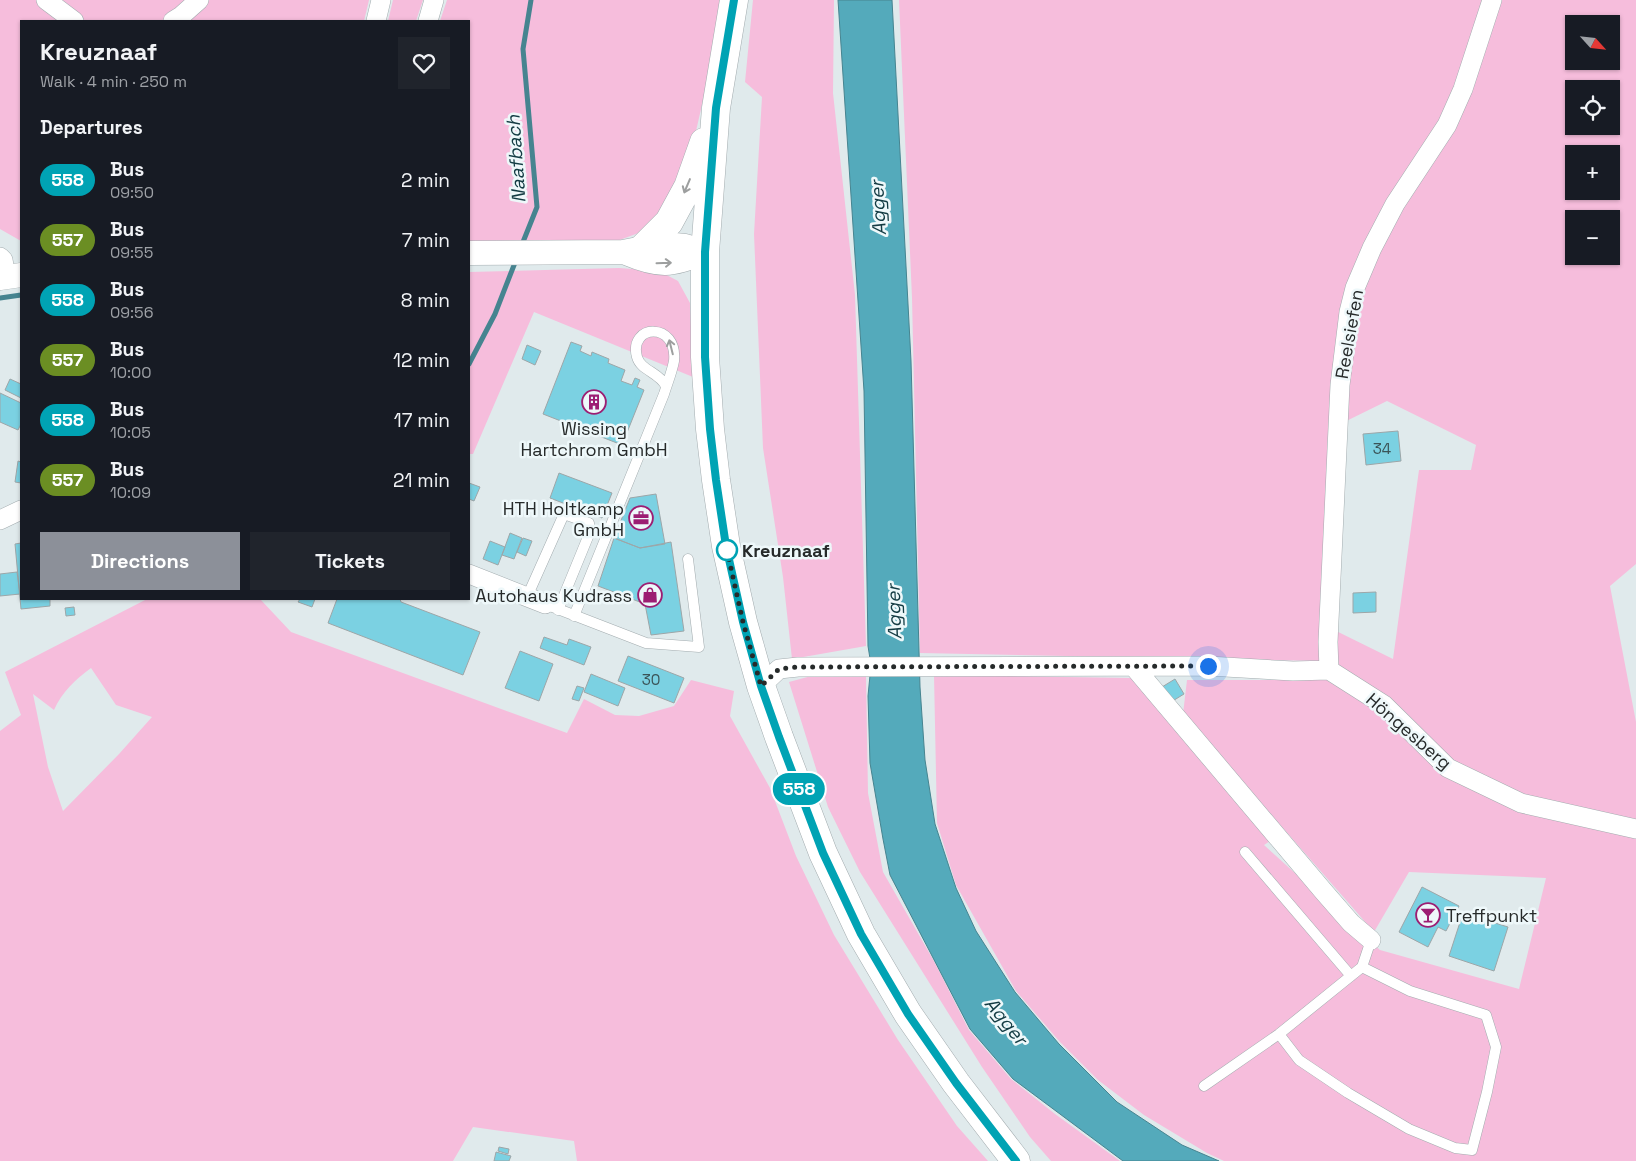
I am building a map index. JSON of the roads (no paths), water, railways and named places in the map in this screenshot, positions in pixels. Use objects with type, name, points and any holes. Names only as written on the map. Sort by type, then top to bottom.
[{"type":"main road","points":[[734,0],[716,108],[705,252],[705,357],[710,429],[726,546],[743,622],[761,686],[823,853],[861,934],[908,1014],[956,1083],[1016,1161]]},
{"type":"main road","points":[[633,250],[669,222],[688,187],[716,108]]},
{"type":"street","points":[[46,0],[73,20]]},
{"type":"street","points":[[175,20],[200,0]]},
{"type":"street","points":[[376,20],[381,0]]},
{"type":"street","points":[[428,20],[434,0]]},
{"type":"street","name":"Reelsiefen","points":[[1329,670],[1328,642],[1340,385],[1349,312],[1355,288],[1372,248],[1395,204],[1447,125],[1463,90],[1492,0]]},
{"type":"street","points":[[470,253],[633,250],[664,244],[685,246],[705,252]]},
{"type":"street","points":[[0,520],[20,510]]},
{"type":"street","points":[[470,574],[551,607]]},
{"type":"street","points":[[761,686],[779,669],[814,666],[1208,666],[1293,671],[1329,670]]},
{"type":"street","points":[[1134,667],[1324,892],[1351,923],[1371,940]]},
{"type":"street","name":"Höngesberg","points":[[1329,670],[1384,705],[1448,768],[1521,803],[1636,829]]},
{"type":"lane","points":[[574,616],[665,390],[674,362],[670,339],[663,333],[654,330],[646,332],[636,349],[638,359],[642,366],[662,379],[665,390]]},
{"type":"lane","points":[[527,598],[564,514],[589,523],[590,532],[551,607],[646,643],[699,647],[688,559]]},
{"type":"lane","points":[[1245,852],[1351,976]]},
{"type":"lane","points":[[1204,1086],[1279,1034],[1362,967],[1371,940]]},
{"type":"lane","points":[[1279,1034],[1299,1060],[1409,1129],[1455,1148],[1472,1150],[1496,1047],[1486,1014],[1410,991],[1362,967]]},
{"type":"water","name":"Agger","points":[[838,0],[892,0],[911,361],[920,687],[925,760],[935,824],[956,888],[976,931],[1015,992],[1059,1044],[1117,1102],[1182,1145],[1219,1161],[1123,1161],[1013,1079],[970,1029],[890,875],[870,763],[868,696],[871,665],[868,646],[864,391]]},
{"type":"waterway","name":"Naafbach","points":[[521,247],[537,207],[523,49],[531,0]]},
{"type":"waterway","name":"Naafbach","points":[[470,362],[495,314],[516,260]]},
{"type":"waterway","name":"Naafbach","points":[[0,298],[20,295]]},
{"type":"place","name":"Wissing Hartchrom GmbH","points":[[594,402]]},
{"type":"place","name":"HTH Holtkamp GmbH","points":[[641,518]]},
{"type":"place","name":"Kreuznaaf","points":[[727,550]]},
{"type":"place","name":"Autohaus Kudrass","points":[[650,595]]},
{"type":"place","name":"Treffpunkt","points":[[1428,915]]}]
